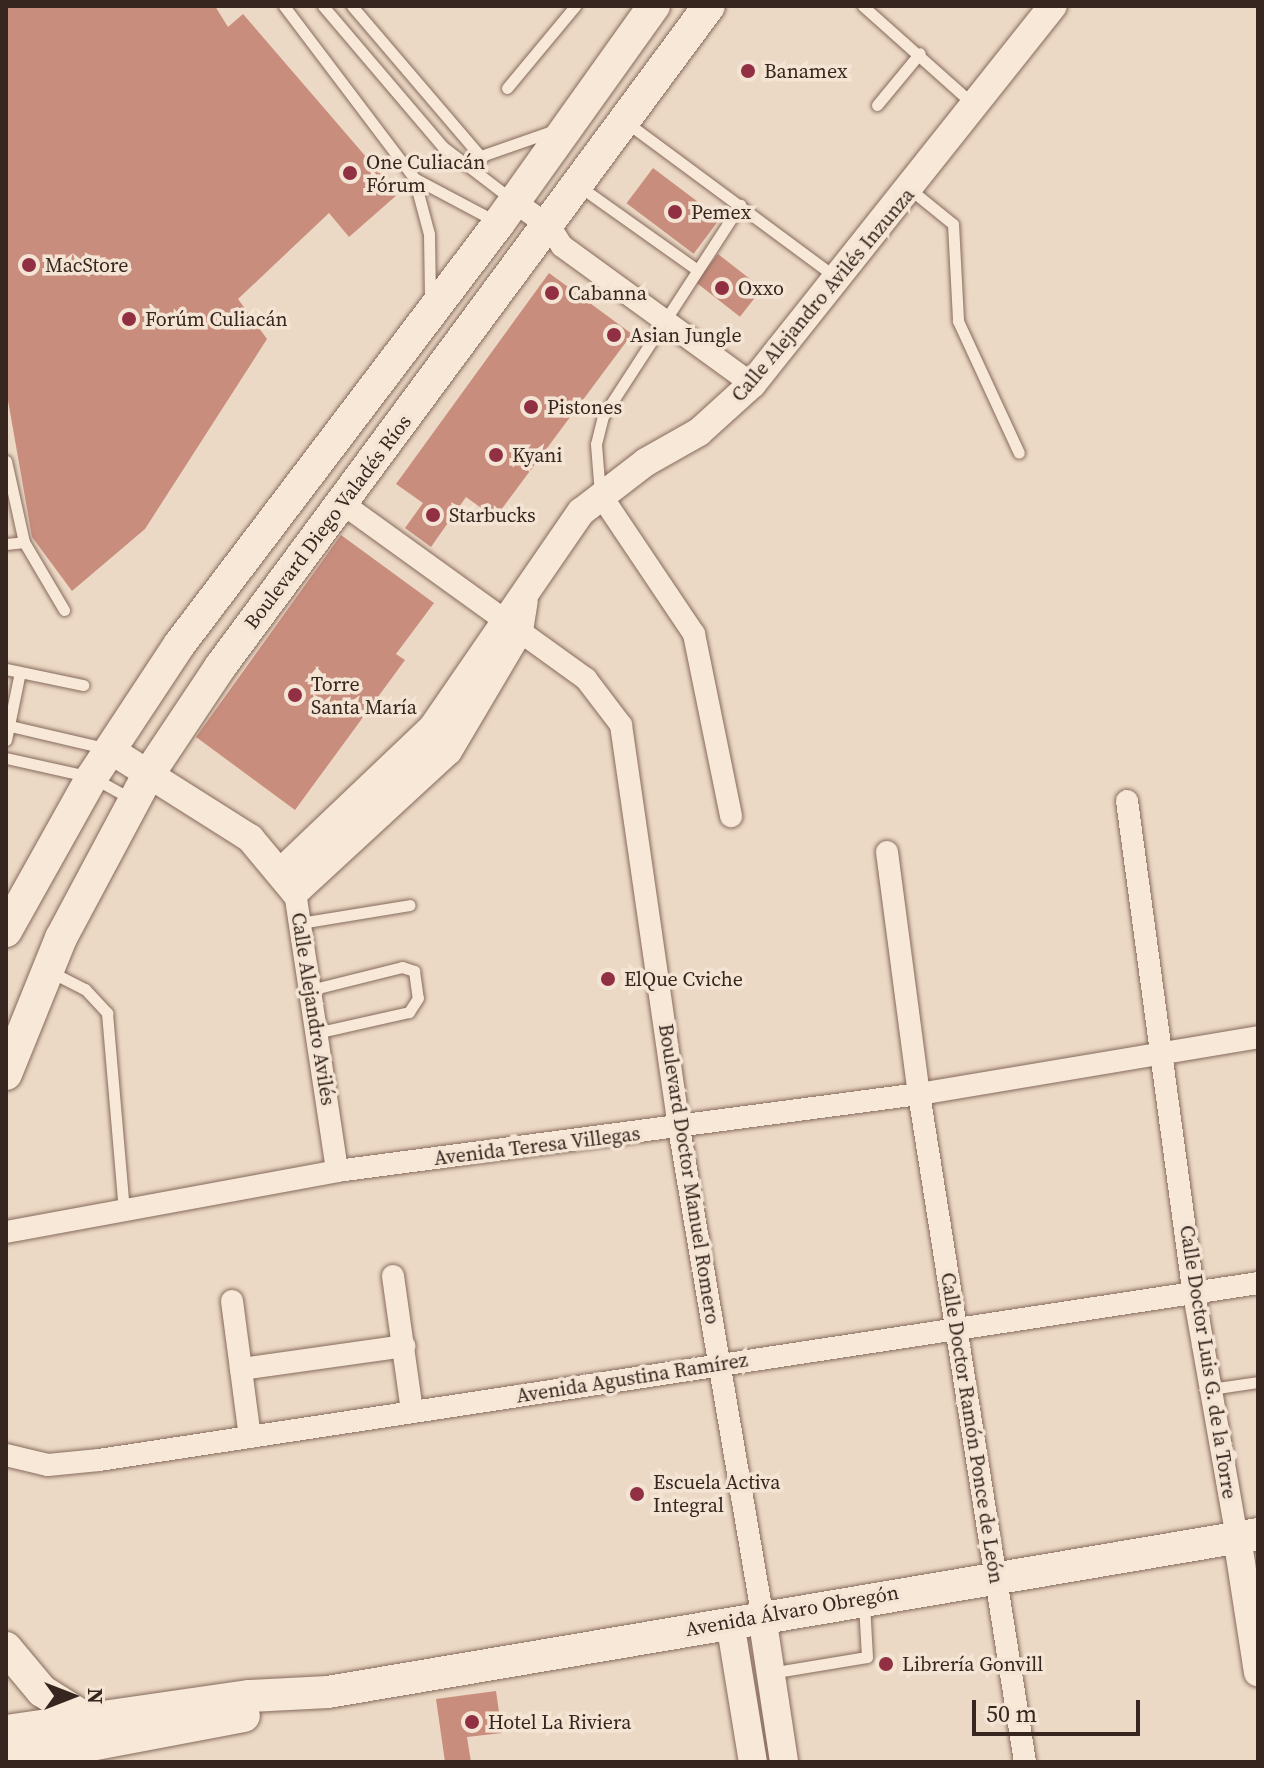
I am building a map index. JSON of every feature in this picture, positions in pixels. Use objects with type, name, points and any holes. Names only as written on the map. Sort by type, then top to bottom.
[{"type":"main road","points":[[6,931],[109,749],[429,311],[507,212],[654,6]]},
{"type":"main road","name":"Boulevard Diego Valadés Ríos","points":[[6,1074],[47,970],[141,788],[342,503],[551,239],[579,186],[709,6]]},
{"type":"main road","name":"Avenida Álvaro Obregón","points":[[6,1731],[328,1692],[995,1575],[1248,1536]]},
{"type":"main road","points":[[6,1648],[42,1691],[88,1720]]},
{"type":"main road","name":"Avenida Álvaro Obregón","points":[[6,1761],[252,1715],[328,1692]]},
{"type":"street","name":"Calle Alejandro Avilés Inzunza","points":[[289,881],[433,727],[511,625],[567,532],[600,494],[699,432],[752,384],[840,280],[1053,6]]},
{"type":"street","points":[[507,212],[551,239],[752,384]]},
{"type":"street","points":[[600,494],[694,634],[731,816]]},
{"type":"street","name":"Boulevard Doctor Manuel Romero","points":[[342,503],[603,693],[621,725],[679,1128],[721,1364],[784,1762]]},
{"type":"street","points":[[109,749],[141,788],[250,838],[289,881]]},
{"type":"street","name":"Calle Doctor Luis G. de la Torre","points":[[1127,801],[1194,1294],[1211,1389],[1248,1536],[1258,1672]]},
{"type":"street","name":"Calle Doctor Ramón Ponce de León","points":[[887,852],[919,1094],[1025,1762]]},
{"type":"street","name":"Calle Alejandro Avilés","points":[[289,881],[300,923],[337,1171]]},
{"type":"street","name":"Avenida Teresa Villegas","points":[[6,1232],[337,1171],[919,1094],[1258,1037]]},
{"type":"street","points":[[393,1276],[412,1412]]},
{"type":"street","name":"Avenida Agustina Ramírez","points":[[6,1455],[48,1465],[956,1331],[1258,1283]]},
{"type":"street","points":[[232,1301],[250,1437]]},
{"type":"street","points":[[241,1369],[404,1346]]},
{"type":"street","points":[[730,1622],[753,1762]]},
{"type":"lane","points":[[284,6],[414,178],[431,250],[429,311]]},
{"type":"lane","points":[[323,6],[507,212]]},
{"type":"lane","points":[[352,6],[482,158]]},
{"type":"lane","points":[[507,88],[575,6]]},
{"type":"lane","points":[[863,6],[920,53],[974,105]]},
{"type":"lane","points":[[877,105],[920,53]]},
{"type":"lane","points":[[387,80],[403,66]]},
{"type":"lane","points":[[626,122],[840,280]]},
{"type":"lane","points":[[461,163],[482,158],[570,123]]},
{"type":"lane","points":[[414,178],[507,212]]},
{"type":"lane","points":[[579,186],[696,269]]},
{"type":"lane","points":[[911,190],[953,224],[958,321],[1019,453]]},
{"type":"lane","points":[[600,494],[598,428],[696,269],[740,205]]},
{"type":"lane","points":[[6,461],[24,542],[64,610]]},
{"type":"lane","points":[[6,544],[24,542]]},
{"type":"lane","points":[[6,669],[83,685]]},
{"type":"lane","points":[[6,740],[20,672]]},
{"type":"lane","points":[[8,725],[109,749]]},
{"type":"lane","points":[[6,758],[141,788]]},
{"type":"lane","points":[[300,923],[410,905]]},
{"type":"lane","points":[[310,990],[402,967],[414,971],[418,998],[409,1012],[316,1033]]},
{"type":"lane","points":[[47,970],[85,989],[107,1013],[124,1211]]},
{"type":"lane","points":[[1211,1389],[1258,1382]]},
{"type":"lane","points":[[770,1673],[867,1657],[863,1598]]},
{"type":"building","name":"Forúm Culiacán","points":[[6,6],[215,6],[228,27],[243,14],[398,194],[349,237],[329,213],[238,299],[267,339],[145,529],[72,591],[32,537],[6,389]]},
{"type":"building","name":"Pemex","points":[[653,168],[720,219],[694,254],[627,203]]},
{"type":"building","points":[[718,254],[762,288],[740,317],[696,282]]},
{"type":"building","points":[[549,273],[632,334],[495,518],[466,497],[431,547],[405,528],[423,503],[396,484]]},
{"type":"building","name":"Torre Santa María","points":[[341,535],[434,603],[396,654],[405,660],[295,810],[196,737]]},
{"type":"building","points":[[496,1691],[502,1733],[467,1737],[471,1762],[445,1762],[436,1699]]},
{"type":"place","name":"Banamex","points":[[748,71]]},
{"type":"place","name":"One Culiacán Fórum","points":[[350,173]]},
{"type":"place","name":"Pemex","points":[[675,212]]},
{"type":"place","name":"MacStore","points":[[29,265]]},
{"type":"place","name":"Oxxo","points":[[722,288]]},
{"type":"place","name":"Cabanna","points":[[552,293]]},
{"type":"place","name":"Forúm Culiacán","points":[[129,319]]},
{"type":"place","name":"Asian Jungle","points":[[614,335]]},
{"type":"place","name":"Pistones","points":[[531,407]]},
{"type":"place","name":"Kyani","points":[[496,455]]},
{"type":"place","name":"Starbucks","points":[[433,515]]},
{"type":"place","name":"Torre Santa María","points":[[295,695]]},
{"type":"place","name":"ElQue Cviche","points":[[608,979]]},
{"type":"place","name":"Escuela Activa Integral","points":[[637,1494]]},
{"type":"place","name":"Librería Gonvill","points":[[886,1664]]},
{"type":"place","name":"Hotel La Riviera","points":[[472,1722]]}]
